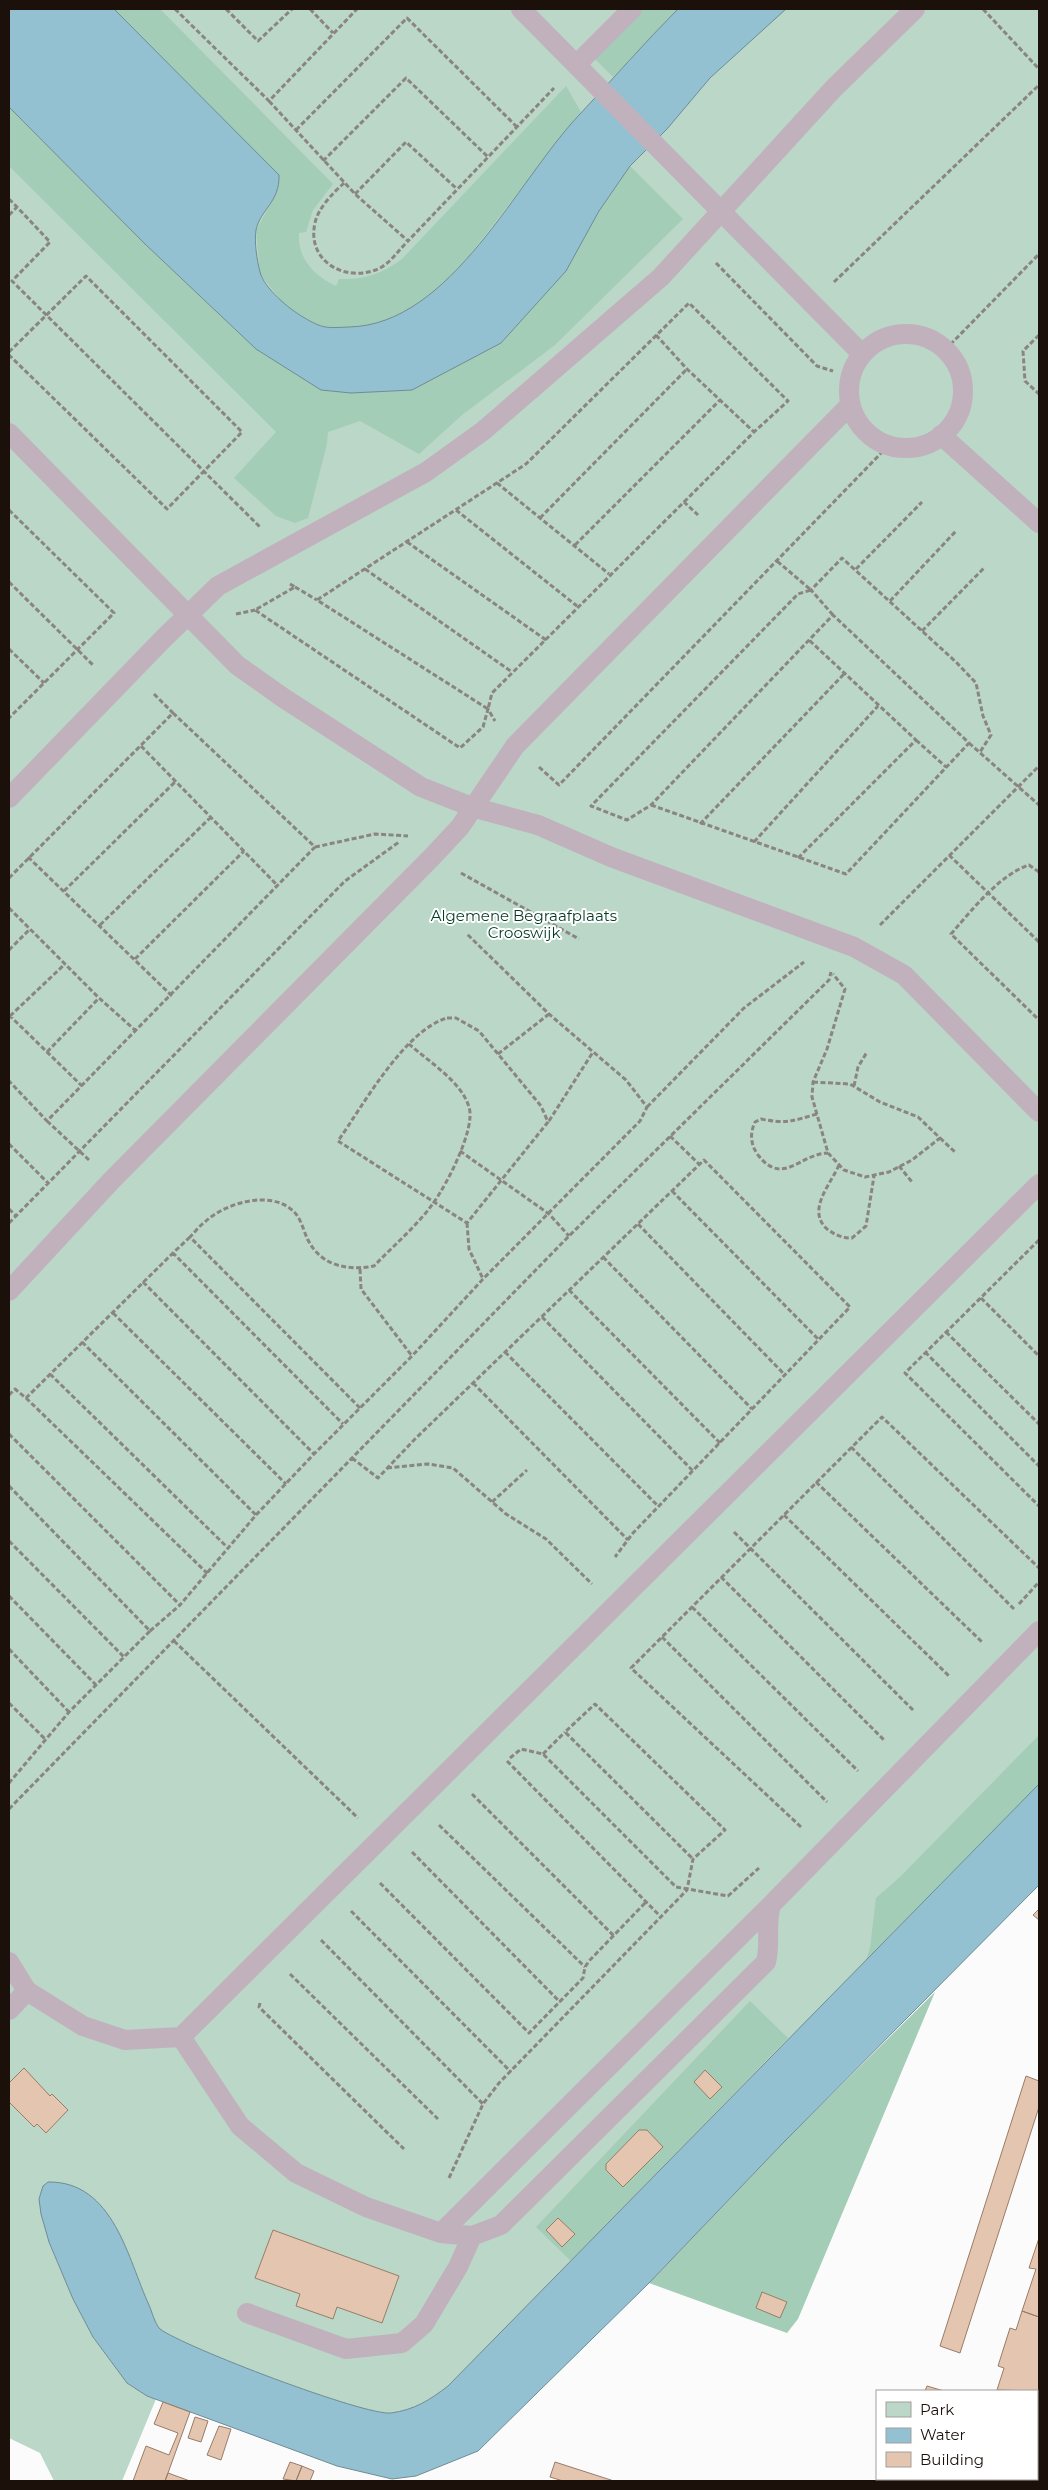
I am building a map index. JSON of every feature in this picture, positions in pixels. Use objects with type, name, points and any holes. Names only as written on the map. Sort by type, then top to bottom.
[{"type":"lane","points":[[521,9],[862,354]]},
{"type":"lane","points":[[577,64],[632,9]]},
{"type":"lane","points":[[9,798],[218,586],[426,472],[483,431],[661,277],[834,88],[915,9]]},
{"type":"lane","points":[[896,334],[916,334],[935,341],[945,350],[950,353],[960,371],[964,390],[960,410],[950,427],[936,440],[919,447],[901,448],[889,445],[868,434],[857,421],[850,405],[849,387],[852,374],[862,354],[877,342],[896,334]]},
{"type":"lane","points":[[9,1291],[110,1182],[460,827],[515,746],[850,405]]},
{"type":"lane","points":[[9,433],[238,665],[282,697],[421,787],[472,807],[538,825],[611,857],[854,946],[904,975],[1039,1112]]},
{"type":"lane","points":[[942,435],[1039,524]]},
{"type":"lane","points":[[9,1962],[27,1991],[83,2026],[125,2040],[181,2037],[1039,1184]]},
{"type":"lane","points":[[441,2233],[771,1906],[1039,1631]]},
{"type":"lane","points":[[181,2037],[240,2126],[296,2173],[366,2207],[441,2233],[472,2236],[500,2225],[766,1962],[770,1948],[767,1919],[771,1906]]},
{"type":"lane","points":[[9,2010],[27,1991]]},
{"type":"lane","points":[[247,2313],[346,2349],[402,2343],[424,2324],[458,2267],[472,2236]]},
{"type":"path","points":[[175,9],[268,101],[355,194],[408,241]]},
{"type":"path","points":[[226,9],[258,41],[292,9]]},
{"type":"path","points":[[310,9],[333,33]]},
{"type":"path","points":[[268,101],[357,9]]},
{"type":"path","points":[[983,9],[1039,69]]},
{"type":"path","points":[[296,130],[407,18],[517,127]]},
{"type":"path","points":[[344,183],[334,192],[315,221],[313,235],[316,247],[321,258],[328,265],[350,272],[364,272],[376,269],[394,257],[577,64]]},
{"type":"path","points":[[323,161],[406,78],[488,157]]},
{"type":"path","points":[[858,260],[1039,85]]},
{"type":"path","points":[[355,194],[406,142],[457,189]]},
{"type":"path","points":[[9,199],[50,242],[10,283],[46,314],[260,526],[273,556]]},
{"type":"path","points":[[9,215],[17,207]]},
{"type":"path","points":[[696,240],[708,255],[817,366],[852,374]]},
{"type":"path","points":[[945,350],[1039,254]]},
{"type":"path","points":[[86,276],[242,432],[205,472],[166,509],[9,353],[46,314],[86,276]]},
{"type":"path","points":[[295,587],[255,610],[460,748],[483,726],[492,693],[546,640],[577,606],[788,401],[689,302],[526,464],[316,600]]},
{"type":"path","points":[[1039,335],[1023,351],[1025,381],[1039,394]]},
{"type":"path","points":[[656,336],[687,369],[754,432]]},
{"type":"path","points":[[540,518],[687,369]]},
{"type":"path","points":[[575,545],[720,400]]},
{"type":"path","points":[[515,746],[559,785],[889,445]]},
{"type":"path","points":[[497,483],[610,574]]},
{"type":"path","points":[[684,502],[720,537]]},
{"type":"path","points":[[856,569],[922,502]]},
{"type":"path","points":[[9,510],[114,613],[9,716]]},
{"type":"path","points":[[456,510],[577,606]]},
{"type":"path","points":[[890,601],[956,531]]},
{"type":"path","points":[[407,542],[546,640]]},
{"type":"path","points":[[833,615],[651,805],[627,820],[591,806],[798,594],[811,590],[842,558],[856,569],[976,683],[983,716],[991,735],[980,752]]},
{"type":"path","points":[[777,561],[811,590],[833,615],[969,743],[1039,805]]},
{"type":"path","points":[[922,631],[984,568]]},
{"type":"path","points":[[365,569],[512,672]]},
{"type":"path","points":[[9,582],[83,655]]},
{"type":"path","points":[[288,582],[488,708],[498,726]]},
{"type":"path","points":[[809,640],[946,767]]},
{"type":"path","points":[[9,649],[44,683]]},
{"type":"path","points":[[700,824],[844,674]]},
{"type":"path","points":[[157,697],[316,847]]},
{"type":"path","points":[[754,842],[878,706]]},
{"type":"path","points":[[9,878],[173,713]]},
{"type":"path","points":[[798,858],[916,740]]},
{"type":"path","points":[[651,805],[700,824],[846,874],[969,743]]},
{"type":"path","points":[[141,746],[278,886]]},
{"type":"path","points":[[9,1809],[569,1236],[829,980],[835,958],[872,933],[1039,766]]},
{"type":"path","points":[[64,891],[176,781]]},
{"type":"path","points":[[100,925],[211,817]]},
{"type":"path","points":[[9,1223],[345,881],[408,836],[375,834],[316,847],[172,996],[47,1121]]},
{"type":"path","points":[[135,960],[244,851]]},
{"type":"path","points":[[949,855],[1039,942]]},
{"type":"path","points":[[28,857],[172,996]]},
{"type":"path","points":[[432,857],[579,939]]},
{"type":"path","points":[[1039,872],[1029,865],[1022,867],[989,892],[951,934],[1039,1020]]},
{"type":"path","points":[[9,908],[99,998],[136,1031]]},
{"type":"path","points":[[9,950],[30,929]]},
{"type":"path","points":[[468,934],[549,1014],[626,1080],[647,1107]]},
{"type":"path","points":[[9,1783],[69,1712],[150,1631],[180,1605],[208,1574],[256,1514],[412,1356],[483,1279],[640,1121],[647,1107],[744,1008],[807,960]]},
{"type":"path","points":[[65,964],[10,1016],[82,1086]]},
{"type":"path","points":[[831,972],[845,988],[827,1049],[813,1082],[812,1097],[828,1153],[844,1170],[865,1177],[874,1176],[899,1166],[930,1148],[940,1138]]},
{"type":"path","points":[[47,1052],[99,998]]},
{"type":"path","points":[[498,1054],[549,1014]]},
{"type":"path","points":[[467,1223],[338,1141],[372,1092],[409,1044],[418,1033],[434,1022],[456,1018],[479,1031],[541,1106],[548,1122]]},
{"type":"path","points":[[26,1398],[207,1220],[224,1210],[244,1202],[264,1200],[280,1203],[292,1210],[302,1223],[314,1250],[325,1260],[338,1267],[360,1269],[374,1266],[434,1202],[460,1151],[471,1123],[469,1107],[459,1088],[409,1044]]},
{"type":"path","points":[[483,1279],[470,1249],[467,1223],[548,1122],[593,1052]]},
{"type":"path","points":[[854,1086],[858,1067],[867,1052]]},
{"type":"path","points":[[9,1082],[86,1157]]},
{"type":"path","points":[[813,1082],[850,1084],[880,1102],[918,1117],[955,1152]]},
{"type":"path","points":[[817,1114],[776,1123],[761,1119],[755,1122],[751,1140],[755,1151],[767,1166],[777,1169],[787,1168],[816,1155],[828,1153]]},
{"type":"path","points":[[670,1136],[699,1164]]},
{"type":"path","points":[[9,1144],[48,1183]]},
{"type":"path","points":[[460,1151],[549,1214],[569,1236]]},
{"type":"path","points":[[352,1458],[378,1478],[505,1352],[704,1160],[850,1307],[658,1506],[611,1562]]},
{"type":"path","points":[[840,1165],[819,1208],[823,1224],[835,1235],[844,1238],[852,1238],[866,1226],[874,1176]]},
{"type":"path","points":[[899,1166],[912,1182]]},
{"type":"path","points":[[672,1191],[819,1340]]},
{"type":"path","points":[[9,1209],[16,1216]]},
{"type":"path","points":[[638,1224],[785,1376]]},
{"type":"path","points":[[190,1237],[360,1408]]},
{"type":"path","points":[[1039,1240],[904,1373],[1039,1506]]},
{"type":"path","points":[[173,1253],[343,1424]]},
{"type":"path","points":[[603,1257],[752,1409]]},
{"type":"path","points":[[360,1269],[361,1289],[412,1356]]},
{"type":"path","points":[[143,1282],[314,1454]]},
{"type":"path","points":[[569,1290],[720,1442]]},
{"type":"path","points":[[980,1298],[1039,1356]]},
{"type":"path","points":[[113,1314],[286,1484]]},
{"type":"path","points":[[542,1316],[693,1471]]},
{"type":"path","points":[[946,1332],[1039,1424]]},
{"type":"path","points":[[82,1342],[256,1514]]},
{"type":"path","points":[[505,1352],[658,1506]]},
{"type":"path","points":[[926,1352],[1039,1466]]},
{"type":"path","points":[[50,1374],[228,1548]]},
{"type":"path","points":[[473,1384],[628,1540]]},
{"type":"path","points":[[9,1395],[15,1388],[208,1574]]},
{"type":"path","points":[[801,1828],[631,1668],[882,1417],[1039,1568]]},
{"type":"path","points":[[9,1434],[180,1605]]},
{"type":"path","points":[[851,1448],[1014,1609]]},
{"type":"path","points":[[387,1468],[428,1464],[453,1468],[506,1514],[546,1538],[596,1588],[590,1599],[592,1629]]},
{"type":"path","points":[[492,1502],[527,1470]]},
{"type":"path","points":[[816,1482],[982,1642]]},
{"type":"path","points":[[9,1486],[150,1631]]},
{"type":"path","points":[[784,1515],[955,1682]]},
{"type":"path","points":[[728,1528],[914,1711]]},
{"type":"path","points":[[9,1541],[124,1657]]},
{"type":"path","points":[[721,1577],[885,1741]]},
{"type":"path","points":[[1008,1615],[1039,1582]]},
{"type":"path","points":[[9,1596],[96,1685]]},
{"type":"path","points":[[692,1607],[858,1771]]},
{"type":"path","points":[[975,1649],[988,1636]]},
{"type":"path","points":[[662,1637],[827,1802]]},
{"type":"path","points":[[174,1641],[380,1839]]},
{"type":"path","points":[[9,1649],[69,1712]]},
{"type":"path","points":[[942,1683],[955,1669]]},
{"type":"path","points":[[9,1703],[46,1740]]},
{"type":"path","points":[[448,2180],[483,2104],[498,2083],[511,2072],[687,1890],[693,1859],[725,1830],[595,1704],[543,1754]]},
{"type":"path","points":[[909,1717],[921,1704]]},
{"type":"path","points":[[565,1732],[693,1859]]},
{"type":"path","points":[[880,1747],[891,1735]]},
{"type":"path","points":[[501,1765],[522,1749],[543,1754],[676,1887],[728,1896],[762,1866]]},
{"type":"path","points":[[507,1760],[661,1917]]},
{"type":"path","points":[[852,1777],[863,1765]]},
{"type":"path","points":[[465,1799],[477,1787]]},
{"type":"path","points":[[471,1793],[615,1936]]},
{"type":"path","points":[[821,1808],[833,1796]]},
{"type":"path","points":[[432,1831],[445,1818]]},
{"type":"path","points":[[794,1834],[808,1821]]},
{"type":"path","points":[[439,1825],[584,1968]]},
{"type":"path","points":[[405,1858],[418,1844]]},
{"type":"path","points":[[411,1851],[560,2002]]},
{"type":"path","points":[[374,1888],[386,1876]]},
{"type":"path","points":[[380,1882],[529,2033],[583,1978],[584,1968],[646,1902]]},
{"type":"path","points":[[345,1916],[356,1905]]},
{"type":"path","points":[[351,1911],[511,2072]]},
{"type":"path","points":[[314,1946],[327,1934]]},
{"type":"path","points":[[321,1940],[483,2104]]},
{"type":"path","points":[[294,1966],[288,1972],[438,2119]]},
{"type":"path","points":[[260,1999],[260,2007],[404,2149]]},
{"type":"green space","name":"Algemene Begraafplaats Crooswijk","points":[[9,9],[1039,9],[1039,1839],[465,2419],[370,2451],[169,2370],[49,2242],[73,2299],[93,2337],[127,2383],[147,2396],[156,2399],[122,2481],[54,2481],[40,2453],[9,2438]]},
{"type":"green space","points":[[114,9],[160,9],[333,184],[313,210],[306,232],[299,233],[299,242],[308,265],[321,277],[336,286],[339,279],[372,275],[387,269],[402,259],[566,86],[581,112],[458,270],[429,296],[400,316],[369,327],[321,328],[286,307],[260,274],[256,230],[275,196],[279,175]]},
{"type":"green space","points":[[640,9],[678,9],[613,77],[595,59]]},
{"type":"green space","points":[[9,107],[144,243],[256,349],[321,390],[351,393],[412,390],[599,211],[630,166],[683,219],[555,345],[462,415],[419,454],[360,421],[328,432],[327,444],[308,518],[295,523],[276,516],[234,478],[276,432],[9,166]]},
{"type":"green space","points":[[1039,1735],[1039,1784],[866,1960],[870,1948],[876,1898],[901,1876]]},
{"type":"green space","points":[[935,1992],[798,2319],[787,2333],[649,2283],[782,2144]]},
{"type":"green space","points":[[750,2001],[788,2038],[571,2261],[536,2227]]},
{"type":"water","points":[[9,9],[114,9],[279,175],[276,192],[261,217],[256,230],[256,251],[262,278],[278,298],[291,309],[315,324],[335,328],[386,320],[419,302],[450,276],[506,210],[556,142],[678,9],[786,9],[710,78],[667,129],[630,166],[599,211],[566,271],[501,343],[412,390],[351,393],[321,390],[256,349],[144,243],[9,107]]},
{"type":"water","points":[[1039,1784],[1039,1885],[782,2144],[649,2283],[478,2451],[416,2476],[392,2479],[337,2466],[147,2396],[127,2383],[93,2337],[73,2299],[49,2242],[39,2199],[43,2186],[48,2182],[70,2185],[89,2194],[103,2209],[115,2226],[125,2246],[160,2329],[176,2338],[237,2364],[347,2404],[391,2413],[414,2407],[428,2400],[448,2386]]},
{"type":"building","points":[[1039,1909],[1039,1920],[1033,1915]]},
{"type":"building","points":[[24,2068],[50,2096],[52,2094],[68,2110],[46,2133],[37,2124],[34,2127],[9,2102],[9,2083]]},
{"type":"building","points":[[705,2070],[722,2087],[710,2099],[694,2082]]},
{"type":"building","points":[[1026,2076],[1039,2081],[1039,2107],[960,2353],[940,2346]]},
{"type":"building","points":[[639,2130],[647,2130],[663,2147],[623,2187],[606,2170],[606,2164]]},
{"type":"building","points":[[558,2218],[575,2234],[562,2247],[546,2230]]},
{"type":"building","points":[[273,2230],[399,2276],[382,2323],[337,2307],[333,2319],[296,2306],[300,2294],[255,2278]]},
{"type":"building","points":[[1039,2238],[1039,2317],[1022,2311],[1036,2269],[1029,2268]]},
{"type":"building","points":[[762,2292],[787,2302],[780,2318],[756,2308]]},
{"type":"building","points":[[1022,2311],[1039,2317],[1039,2424],[1038,2390],[997,2390],[1004,2368],[998,2366],[1010,2328],[1016,2330]]},
{"type":"building","points":[[927,2386],[941,2390],[925,2390]]},
{"type":"building","points":[[163,2402],[190,2412],[165,2481],[133,2481],[146,2446],[169,2455],[178,2433],[154,2424]]},
{"type":"building","points":[[195,2417],[208,2421],[201,2442],[188,2438]]},
{"type":"building","points":[[1038,2424],[1039,2424],[1038,2474]]},
{"type":"building","points":[[219,2426],[231,2429],[221,2460],[207,2455]]},
{"type":"building","points":[[290,2462],[302,2466],[296,2481],[283,2479]]},
{"type":"building","points":[[555,2462],[614,2481],[563,2481],[550,2477]]},
{"type":"building","points":[[302,2466],[314,2471],[310,2481],[296,2481]]},
{"type":"building","points":[[168,2473],[190,2481],[165,2481]]},
{"type":"building","points":[[896,2480],[918,2480],[918,2481]]},
{"type":"building","points":[[968,2480],[1036,2480],[1036,2481]]}]
